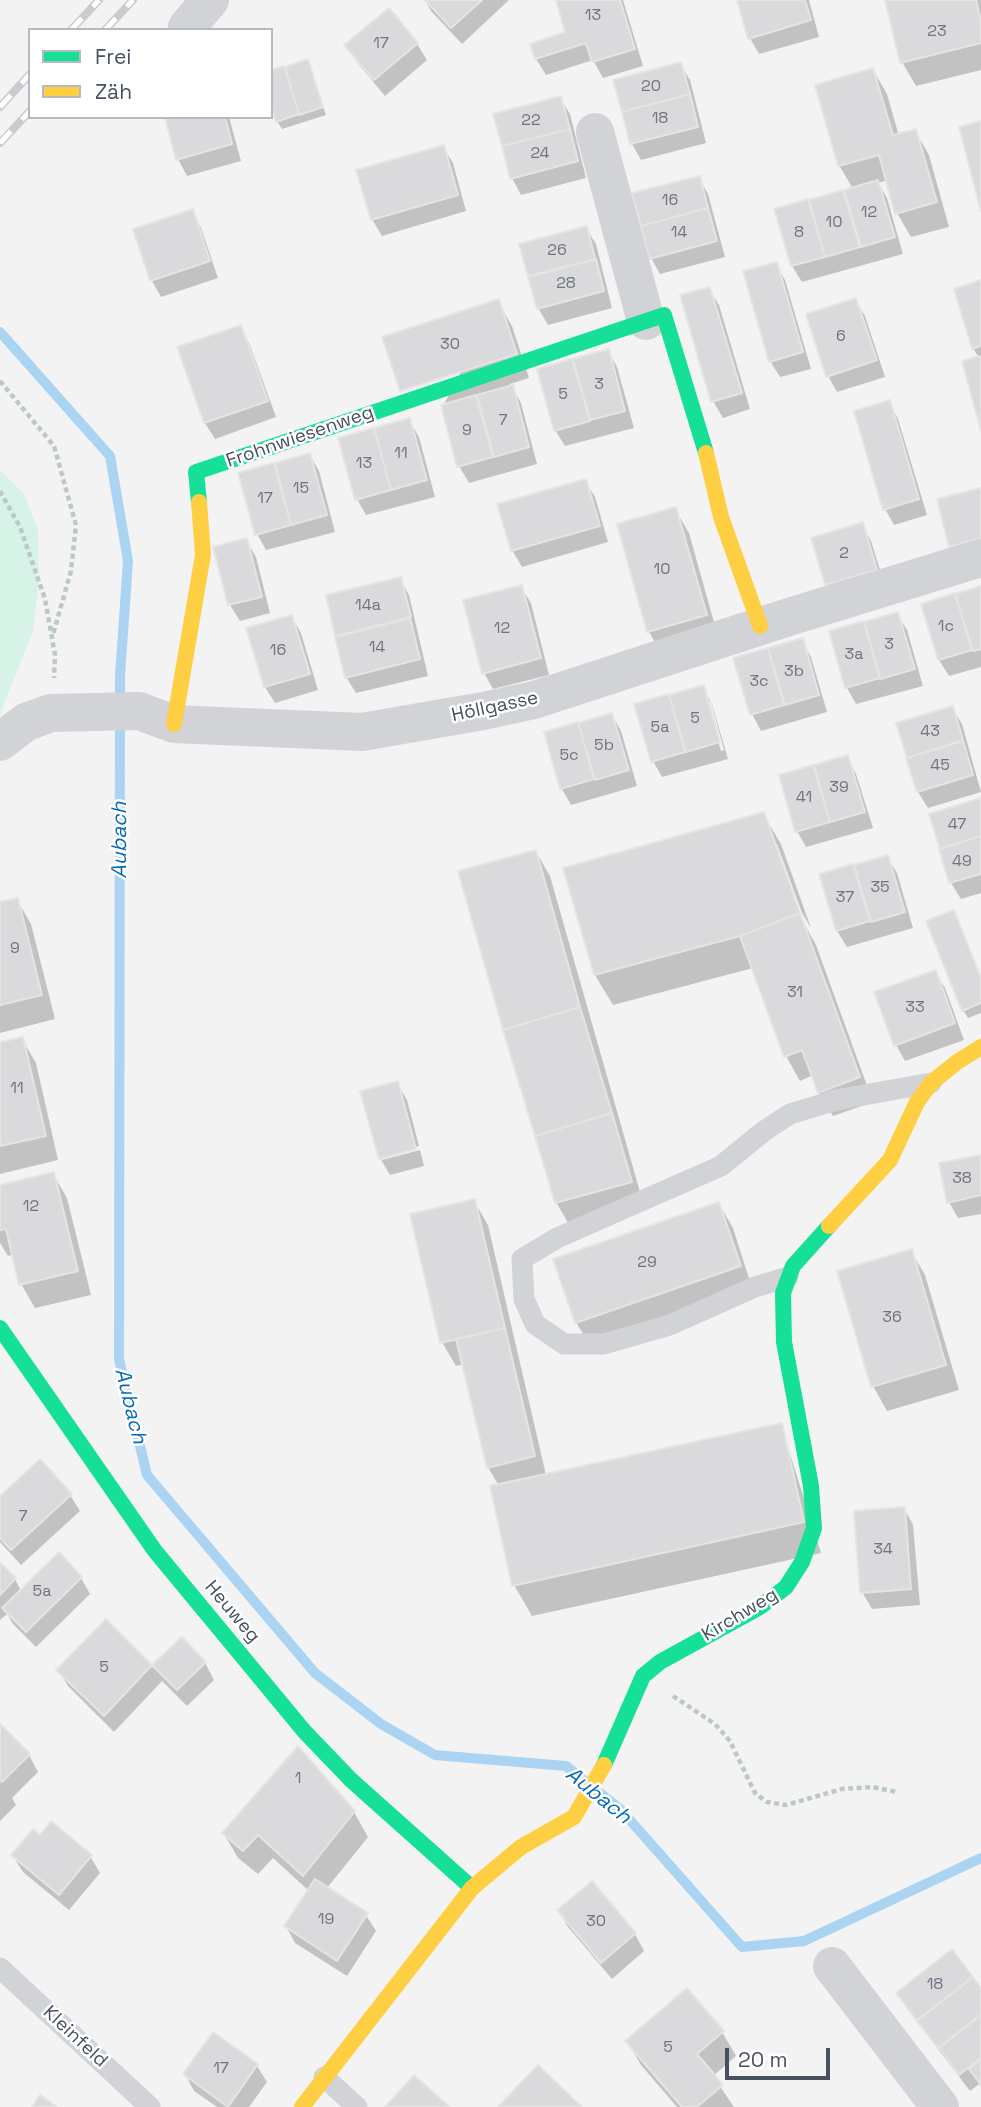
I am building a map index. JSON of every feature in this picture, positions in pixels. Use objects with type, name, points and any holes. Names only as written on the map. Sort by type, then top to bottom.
[{"type":"street","points":[[594,132],[646,321],[664,315],[699,425],[721,517],[760,626]]},
{"type":"street","name":"Frohnwiesenweg","points":[[174,724],[203,555],[196,472],[646,321]]},
{"type":"street","name":"Höllgasse","points":[[0,742],[26,722],[51,713],[139,711],[174,724],[362,732],[534,700],[760,626],[981,558]]},
{"type":"street","name":"Kirchweg","points":[[643,1676],[660,1662],[760,1607],[786,1587],[802,1562],[814,1528],[811,1486],[785,1342],[783,1293],[788,1278],[793,1266],[890,1160],[917,1102],[930,1083],[981,1047]]},
{"type":"street","name":"Heuweg","points":[[0,1328],[155,1552],[295,1721],[351,1780],[472,1888]]},
{"type":"street","points":[[302,2107],[472,1888],[521,1847],[574,1817],[604,1766],[643,1676]]},
{"type":"street","points":[[832,1966],[940,2107]]},
{"type":"lane","points":[[788,1278],[755,1287],[670,1325],[604,1344],[564,1343],[535,1324],[524,1299],[522,1259],[557,1238],[720,1166],[790,1114],[836,1100],[930,1083]]},
{"type":"lane","name":"Kleinfeld","points":[[0,1968],[150,2107]]},
{"type":"lane","points":[[324,2077],[357,2107]]},
{"type":"path","points":[[0,381],[54,446],[76,525],[71,571],[52,638]]},
{"type":"path","points":[[0,491],[20,527],[45,599],[55,654],[51,713]]},
{"type":"path","points":[[643,1676],[715,1724],[730,1741],[755,1793],[767,1802],[786,1805],[842,1789],[872,1787],[897,1792]]},
{"type":"green space","points":[[0,470],[24,494],[38,530],[39,580],[33,631],[0,714]]},
{"type":"building","points":[[425,0],[482,0],[451,28]]},
{"type":"building","points":[[556,0],[620,0],[635,49],[592,62],[586,43],[535,59],[530,44],[565,32]]},
{"type":"building","points":[[737,0],[805,0],[811,20],[748,39]]},
{"type":"building","points":[[885,0],[976,0],[981,21],[981,43],[900,63]]},
{"type":"building","points":[[389,8],[418,43],[374,80],[344,45]]},
{"type":"building","points":[[308,59],[323,107],[299,115],[285,67]]},
{"type":"building","points":[[681,62],[690,94],[622,112],[613,80]]},
{"type":"building","points":[[284,66],[299,114],[276,122],[273,113],[273,69]]},
{"type":"building","points":[[873,68],[893,135],[916,129],[937,202],[895,214],[879,155],[838,166],[815,85]]},
{"type":"building","points":[[690,94],[698,127],[630,144],[622,112]]},
{"type":"building","points":[[561,96],[570,129],[502,146],[493,114]]},
{"type":"building","points":[[166,119],[226,119],[232,144],[176,160]]},
{"type":"building","points":[[981,121],[981,211],[959,127]]},
{"type":"building","points":[[570,129],[578,161],[510,179],[502,146]]},
{"type":"building","points":[[444,145],[458,195],[371,220],[356,170]]},
{"type":"building","points":[[700,176],[708,208],[641,226],[632,193]]},
{"type":"building","points":[[878,180],[895,237],[861,247],[844,190]]},
{"type":"building","points":[[843,190],[860,247],[825,257],[809,200]]},
{"type":"building","points":[[808,199],[825,257],[791,266],[774,209]]},
{"type":"building","points":[[708,208],[717,241],[649,259],[641,226]]},
{"type":"building","points":[[193,209],[210,261],[150,281],[133,229]]},
{"type":"building","points":[[587,226],[595,259],[528,276],[519,244]]},
{"type":"building","points":[[596,259],[604,291],[537,309],[528,277]]},
{"type":"building","points":[[777,262],[803,352],[769,362],[743,271]]},
{"type":"building","points":[[981,280],[981,346],[972,349],[954,289]]},
{"type":"building","points":[[710,287],[742,393],[711,402],[680,295]]},
{"type":"building","points":[[856,298],[877,360],[826,377],[806,314]]},
{"type":"building","points":[[499,299],[517,354],[400,391],[382,337]]},
{"type":"building","points":[[241,325],[268,401],[204,423],[177,347]]},
{"type":"building","points":[[609,349],[625,411],[590,420],[573,359]]},
{"type":"building","points":[[981,356],[981,431],[962,361]]},
{"type":"building","points":[[572,359],[590,421],[554,431],[537,369]]},
{"type":"building","points":[[513,385],[529,447],[494,457],[477,395]]},
{"type":"building","points":[[476,395],[493,457],[457,467],[441,405]]},
{"type":"building","points":[[890,400],[919,499],[883,510],[854,411]]},
{"type":"building","points":[[410,418],[427,480],[391,490],[374,428]]},
{"type":"building","points":[[374,428],[391,490],[355,500],[338,438]]},
{"type":"building","points":[[310,453],[327,515],[291,525],[275,463]]},
{"type":"building","points":[[274,463],[291,525],[255,535],[238,473]]},
{"type":"building","points":[[586,479],[600,526],[511,551],[497,504]]},
{"type":"building","points":[[981,488],[981,538],[949,547],[937,499]]},
{"type":"building","points":[[676,507],[707,615],[647,632],[617,524]]},
{"type":"building","points":[[863,522],[877,570],[825,585],[811,538]]},
{"type":"building","points":[[247,538],[262,597],[228,605],[213,547]]},
{"type":"building","points":[[401,577],[411,617],[335,636],[326,595]]},
{"type":"building","points":[[522,585],[541,658],[482,674],[463,600]]},
{"type":"building","points":[[981,586],[981,649],[973,651],[955,594]]},
{"type":"building","points":[[955,593],[972,650],[938,660],[921,604]]},
{"type":"building","points":[[898,612],[915,669],[880,679],[864,622]]},
{"type":"building","points":[[292,615],[310,674],[264,687],[246,628]]},
{"type":"building","points":[[410,618],[420,659],[345,678],[335,637]]},
{"type":"building","points":[[864,621],[880,678],[845,688],[829,631]]},
{"type":"building","points":[[803,638],[819,695],[785,705],[768,648]]},
{"type":"building","points":[[768,648],[784,705],[750,715],[733,658]]},
{"type":"building","points":[[704,685],[720,742],[686,752],[669,695]]},
{"type":"building","points":[[669,694],[685,752],[651,762],[634,704]]},
{"type":"building","points":[[953,706],[963,740],[907,758],[896,723]]},
{"type":"building","points":[[612,713],[629,770],[595,780],[578,723]]},
{"type":"building","points":[[578,722],[594,779],[560,789],[544,732]]},
{"type":"building","points":[[963,741],[973,775],[917,792],[906,758]]},
{"type":"building","points":[[848,755],[865,812],[830,822],[814,765]]},
{"type":"building","points":[[813,765],[830,822],[795,832],[779,775]]},
{"type":"building","points":[[981,798],[981,836],[940,849],[929,814]]},
{"type":"building","points":[[764,812],[800,913],[740,936],[594,975],[563,868]]},
{"type":"building","points":[[981,836],[981,874],[949,883],[939,849]]},
{"type":"building","points":[[536,850],[580,1007],[503,1030],[458,871]]},
{"type":"building","points":[[888,855],[905,912],[871,922],[854,865]]},
{"type":"building","points":[[853,864],[870,921],[836,931],[819,874]]},
{"type":"building","points":[[18,898],[42,995],[0,1005],[0,902]]},
{"type":"building","points":[[954,910],[981,978],[981,1003],[962,1011],[926,921]]},
{"type":"building","points":[[800,913],[860,1077],[818,1093],[802,1050],[784,1057],[740,936]]},
{"type":"building","points":[[936,970],[955,1023],[894,1046],[874,992]]},
{"type":"building","points":[[580,1007],[612,1113],[535,1136],[503,1030]]},
{"type":"building","points":[[23,1037],[46,1136],[0,1146],[0,1042]]},
{"type":"building","points":[[398,1081],[416,1149],[379,1159],[360,1091]]},
{"type":"building","points":[[612,1113],[632,1182],[555,1203],[535,1136]]},
{"type":"building","points":[[981,1155],[981,1195],[947,1203],[939,1163]]},
{"type":"building","points":[[54,1172],[78,1271],[19,1285],[6,1229],[0,1230],[0,1185]]},
{"type":"building","points":[[475,1199],[505,1328],[440,1343],[410,1214]]},
{"type":"building","points":[[719,1202],[741,1266],[575,1323],[553,1259]]},
{"type":"building","points":[[912,1249],[946,1365],[871,1387],[837,1271]]},
{"type":"building","points":[[505,1328],[535,1456],[487,1468],[456,1339]]},
{"type":"building","points":[[782,1423],[804,1522],[512,1586],[490,1486]]},
{"type":"building","points":[[40,1459],[72,1494],[11,1550],[0,1538],[0,1496]]},
{"type":"building","points":[[905,1507],[911,1589],[860,1593],[854,1511]]},
{"type":"building","points":[[59,1552],[82,1577],[26,1632],[2,1608]]},
{"type":"building","points":[[0,1563],[16,1578],[0,1595]]},
{"type":"building","points":[[106,1619],[152,1665],[104,1716],[56,1670]]},
{"type":"building","points":[[182,1637],[206,1662],[177,1690],[152,1665]]},
{"type":"building","points":[[0,1724],[30,1754],[2,1782],[0,1780]]},
{"type":"building","points":[[298,1746],[355,1811],[303,1876],[258,1835],[243,1851],[222,1833]]},
{"type":"building","points":[[51,1821],[92,1855],[59,1895],[11,1855],[33,1829],[40,1835]]},
{"type":"building","points":[[315,1879],[368,1913],[337,1961],[284,1926]]},
{"type":"building","points":[[592,1881],[636,1933],[601,1963],[557,1910]]},
{"type":"building","points":[[952,1949],[973,1977],[917,2020],[896,1993]]},
{"type":"building","points":[[973,1977],[981,1988],[981,2014],[938,2048],[917,2021]]},
{"type":"building","points":[[687,1988],[724,2031],[697,2054],[723,2085],[697,2107],[682,2107],[625,2041]]},
{"type":"building","points":[[981,2015],[981,2058],[959,2075],[939,2048]]},
{"type":"building","points":[[213,2032],[258,2064],[228,2107],[183,2074]]},
{"type":"building","points":[[981,2059],[981,2085],[969,2069]]},
{"type":"building","points":[[538,2065],[582,2107],[498,2107]]},
{"type":"building","points":[[414,2075],[450,2107],[385,2107]]},
{"type":"building","points":[[40,2095],[57,2107],[32,2107]]},
{"type":"waterway","name":"Aubach","points":[[0,332],[110,456],[128,561],[120,676],[119,1359],[147,1475],[315,1673],[381,1724],[435,1755],[566,1766],[621,1810],[742,1947],[804,1941],[981,1858]]},
{"type":"railway","points":[[73,28],[99,0]]},
{"type":"railway","points":[[107,28],[133,0]]},
{"type":"railway","points":[[0,107],[28,76]]},
{"type":"railway","points":[[0,143],[28,113]]},
{"type":"traffic: fast","points":[[199,502],[196,472],[664,315],[706,453]]},
{"type":"traffic: fast","points":[[604,1765],[643,1676],[660,1662],[760,1607],[786,1587],[802,1562],[814,1528],[811,1486],[784,1342],[783,1293],[793,1266],[829,1226]]},
{"type":"traffic: fast","points":[[0,1328],[155,1551],[304,1731],[351,1780],[472,1888]]},
{"type":"traffic: slow","points":[[706,453],[721,517],[760,626]]},
{"type":"traffic: slow","points":[[174,724],[203,555],[199,502]]},
{"type":"traffic: slow","points":[[829,1226],[890,1160],[917,1102],[931,1083],[981,1047]]},
{"type":"traffic: slow","points":[[302,2107],[472,1888],[521,1847],[574,1817],[604,1765]]}]
